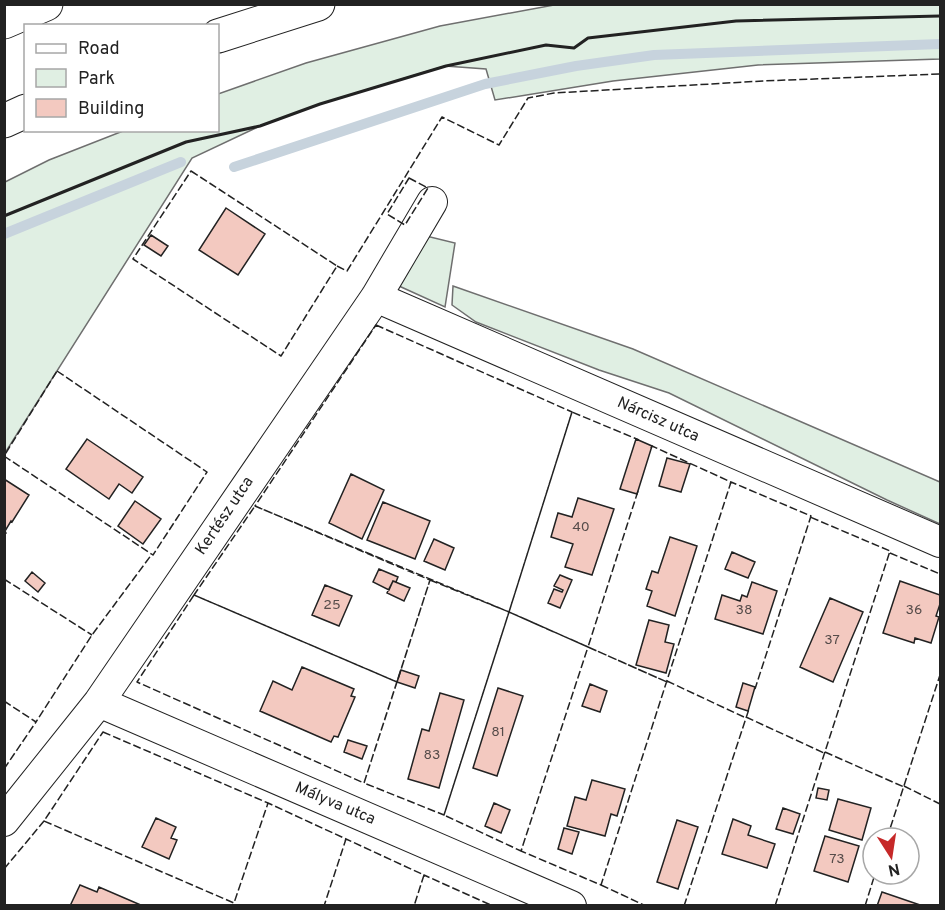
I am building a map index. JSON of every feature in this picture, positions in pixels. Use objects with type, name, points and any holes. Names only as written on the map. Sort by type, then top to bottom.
[{"type":"highway","points":[[4,22],[46,4]]},
{"type":"highway","points":[[219,36],[318,4]]},
{"type":"highway","points":[[4,121],[24,112]]},
{"type":"street","name":"Kertész utca","points":[[4,821],[99,702],[376,297],[432,202]]},
{"type":"street","name":"Nárcisz utca","points":[[376,297],[940,542]]},
{"type":"street","name":"Mályva utca","points":[[99,702],[571,906]]},
{"type":"green space","points":[[554,5],[940,5],[940,59],[758,65],[613,81],[495,100],[486,69],[445,66],[320,104],[260,126],[192,158],[5,453],[5,182],[49,160],[120,132],[219,132],[219,94],[306,63],[440,26]]},
{"type":"green space","points":[[418,234],[455,243],[445,307],[399,286]]},
{"type":"green space","points":[[453,286],[633,349],[940,482],[940,524],[669,393],[599,370],[476,322],[452,305]]},
{"type":"building","points":[[226,208],[265,234],[238,275],[199,250]]},
{"type":"building","points":[[151,235],[168,246],[161,256],[144,245]]},
{"type":"building","points":[[87,439],[143,477],[132,493],[119,484],[109,499],[66,469]]},
{"type":"building","points":[[636,439],[652,446],[637,494],[620,489]]},
{"type":"building","points":[[667,458],[690,464],[681,492],[659,486]]},
{"type":"building","points":[[351,474],[384,490],[362,539],[329,523]]},
{"type":"building","points":[[4,479],[29,495],[4,535]]},
{"type":"building","points":[[578,498],[614,509],[592,575],[565,567],[573,544],[551,537],[558,513],[572,517]]},
{"type":"building","points":[[135,501],[161,519],[143,544],[118,526]]},
{"type":"building","points":[[383,502],[430,521],[415,559],[367,540]]},
{"type":"building","points":[[670,537],[697,546],[675,616],[647,606],[652,591],[646,589],[652,571],[658,573]]},
{"type":"building","points":[[434,539],[454,548],[445,570],[424,561]]},
{"type":"building","points":[[732,552],[755,562],[748,578],[725,569]]},
{"type":"building","points":[[379,569],[398,577],[396,582],[393,581],[389,590],[373,582]]},
{"type":"building","points":[[32,572],[45,583],[38,592],[25,581]]},
{"type":"building","points":[[560,575],[572,580],[560,608],[548,603],[554,589],[562,592],[563,590],[554,586]]},
{"type":"building","points":[[393,581],[410,588],[404,601],[387,593]]},
{"type":"building","points":[[900,581],[940,595],[936,616],[939,617],[931,643],[915,638],[914,643],[883,633]]},
{"type":"building","points":[[752,582],[777,591],[763,634],[715,619],[722,595],[740,601],[742,595],[747,597]]},
{"type":"building","points":[[325,585],[352,596],[339,626],[312,615]]},
{"type":"building","points":[[830,598],[863,612],[833,682],[800,667]]},
{"type":"building","points":[[649,620],[669,625],[665,642],[674,644],[666,673],[636,665]]},
{"type":"building","points":[[302,667],[354,689],[351,696],[355,697],[338,737],[334,736],[331,742],[260,711],[273,681],[292,690]]},
{"type":"building","points":[[401,670],[419,676],[415,688],[397,682]]},
{"type":"building","points":[[743,683],[755,687],[748,711],[736,707]]},
{"type":"building","points":[[590,684],[607,691],[600,712],[582,706]]},
{"type":"building","points":[[498,688],[523,696],[497,776],[473,768]]},
{"type":"building","points":[[440,693],[464,700],[439,788],[408,779],[422,729],[429,731]]},
{"type":"building","points":[[348,740],[367,746],[362,759],[344,752]]},
{"type":"building","points":[[592,780],[625,789],[617,816],[611,814],[605,836],[567,826],[575,797],[586,800]]},
{"type":"building","points":[[818,788],[829,790],[827,800],[816,798]]},
{"type":"building","points":[[838,799],[871,808],[866,826],[861,826],[861,840],[829,830]]},
{"type":"building","points":[[494,803],[510,810],[501,833],[485,826]]},
{"type":"building","points":[[783,808],[800,814],[793,834],[776,829]]},
{"type":"building","points":[[156,818],[176,827],[171,838],[177,840],[169,859],[142,847]]},
{"type":"building","points":[[733,819],[751,826],[748,835],[775,844],[767,868],[722,854]]},
{"type":"building","points":[[677,820],[698,827],[678,889],[657,882]]},
{"type":"building","points":[[564,828],[579,832],[572,854],[558,849]]},
{"type":"building","points":[[825,836],[859,846],[848,882],[814,871]]},
{"type":"building","points":[[80,885],[97,892],[99,887],[143,906],[70,906]]},
{"type":"building","points":[[882,892],[923,906],[877,906]]},
{"type":"waterway","points":[[234,167],[485,84],[576,66],[654,55],[940,44]]},
{"type":"waterway","points":[[4,234],[181,162]]},
{"type":"fence","points":[[337,266],[347,271],[442,117],[499,145],[528,98],[554,93],[940,74]]},
{"type":"fence","points":[[191,171],[337,266],[281,356],[133,259],[191,171]]},
{"type":"fence","points":[[409,178],[428,188],[405,225],[387,214],[409,178]]},
{"type":"fence","points":[[376,325],[572,412],[509,612],[255,506],[376,325]]},
{"type":"fence","points":[[57,371],[207,472],[153,555],[4,456],[57,371]]},
{"type":"fence","points":[[588,647],[509,612],[572,412],[639,440]]},
{"type":"fence","points":[[651,448],[652,446],[731,482],[601,885],[521,851],[588,647],[667,682]]},
{"type":"fence","points":[[730,484],[731,482],[811,516],[755,689]]},
{"type":"fence","points":[[638,491],[588,647],[667,682]]},
{"type":"fence","points":[[255,506],[430,580],[397,682],[194,595],[255,506]]},
{"type":"fence","points":[[775,906],[890,551],[810,517]]},
{"type":"fence","points":[[890,553],[940,574]]},
{"type":"fence","points":[[4,701],[36,722],[92,635],[152,554]]},
{"type":"fence","points":[[4,579],[92,635]]},
{"type":"fence","points":[[430,580],[509,612],[444,815],[364,783],[430,580]]},
{"type":"fence","points":[[194,595],[397,682],[364,783],[137,682],[194,595]]},
{"type":"fence","points":[[522,849],[521,851],[444,815],[509,612],[588,647]]},
{"type":"fence","points":[[891,826],[940,675]]},
{"type":"fence","points":[[667,681],[746,718]]},
{"type":"fence","points":[[684,906],[749,709]]},
{"type":"fence","points":[[746,717],[824,753]]},
{"type":"fence","points":[[4,769],[36,722]]},
{"type":"fence","points":[[103,732],[268,803],[234,903],[44,821],[103,732]]},
{"type":"fence","points":[[825,752],[904,787]]},
{"type":"fence","points":[[904,786],[940,804]]},
{"type":"fence","points":[[267,806],[268,803],[346,839],[324,906]]},
{"type":"fence","points":[[4,869],[44,821],[46,822]]},
{"type":"fence","points":[[345,841],[346,839],[424,875],[414,906]]},
{"type":"fence","points":[[424,877],[424,875],[493,906]]},
{"type":"fence","points":[[601,885],[646,906]]},
{"type":"fence","points":[[865,906],[871,886]]},
{"type":"wall","points":[[4,216],[186,142],[260,126],[320,104],[446,66],[546,45],[574,48],[588,38],[736,21],[940,16]]}]
